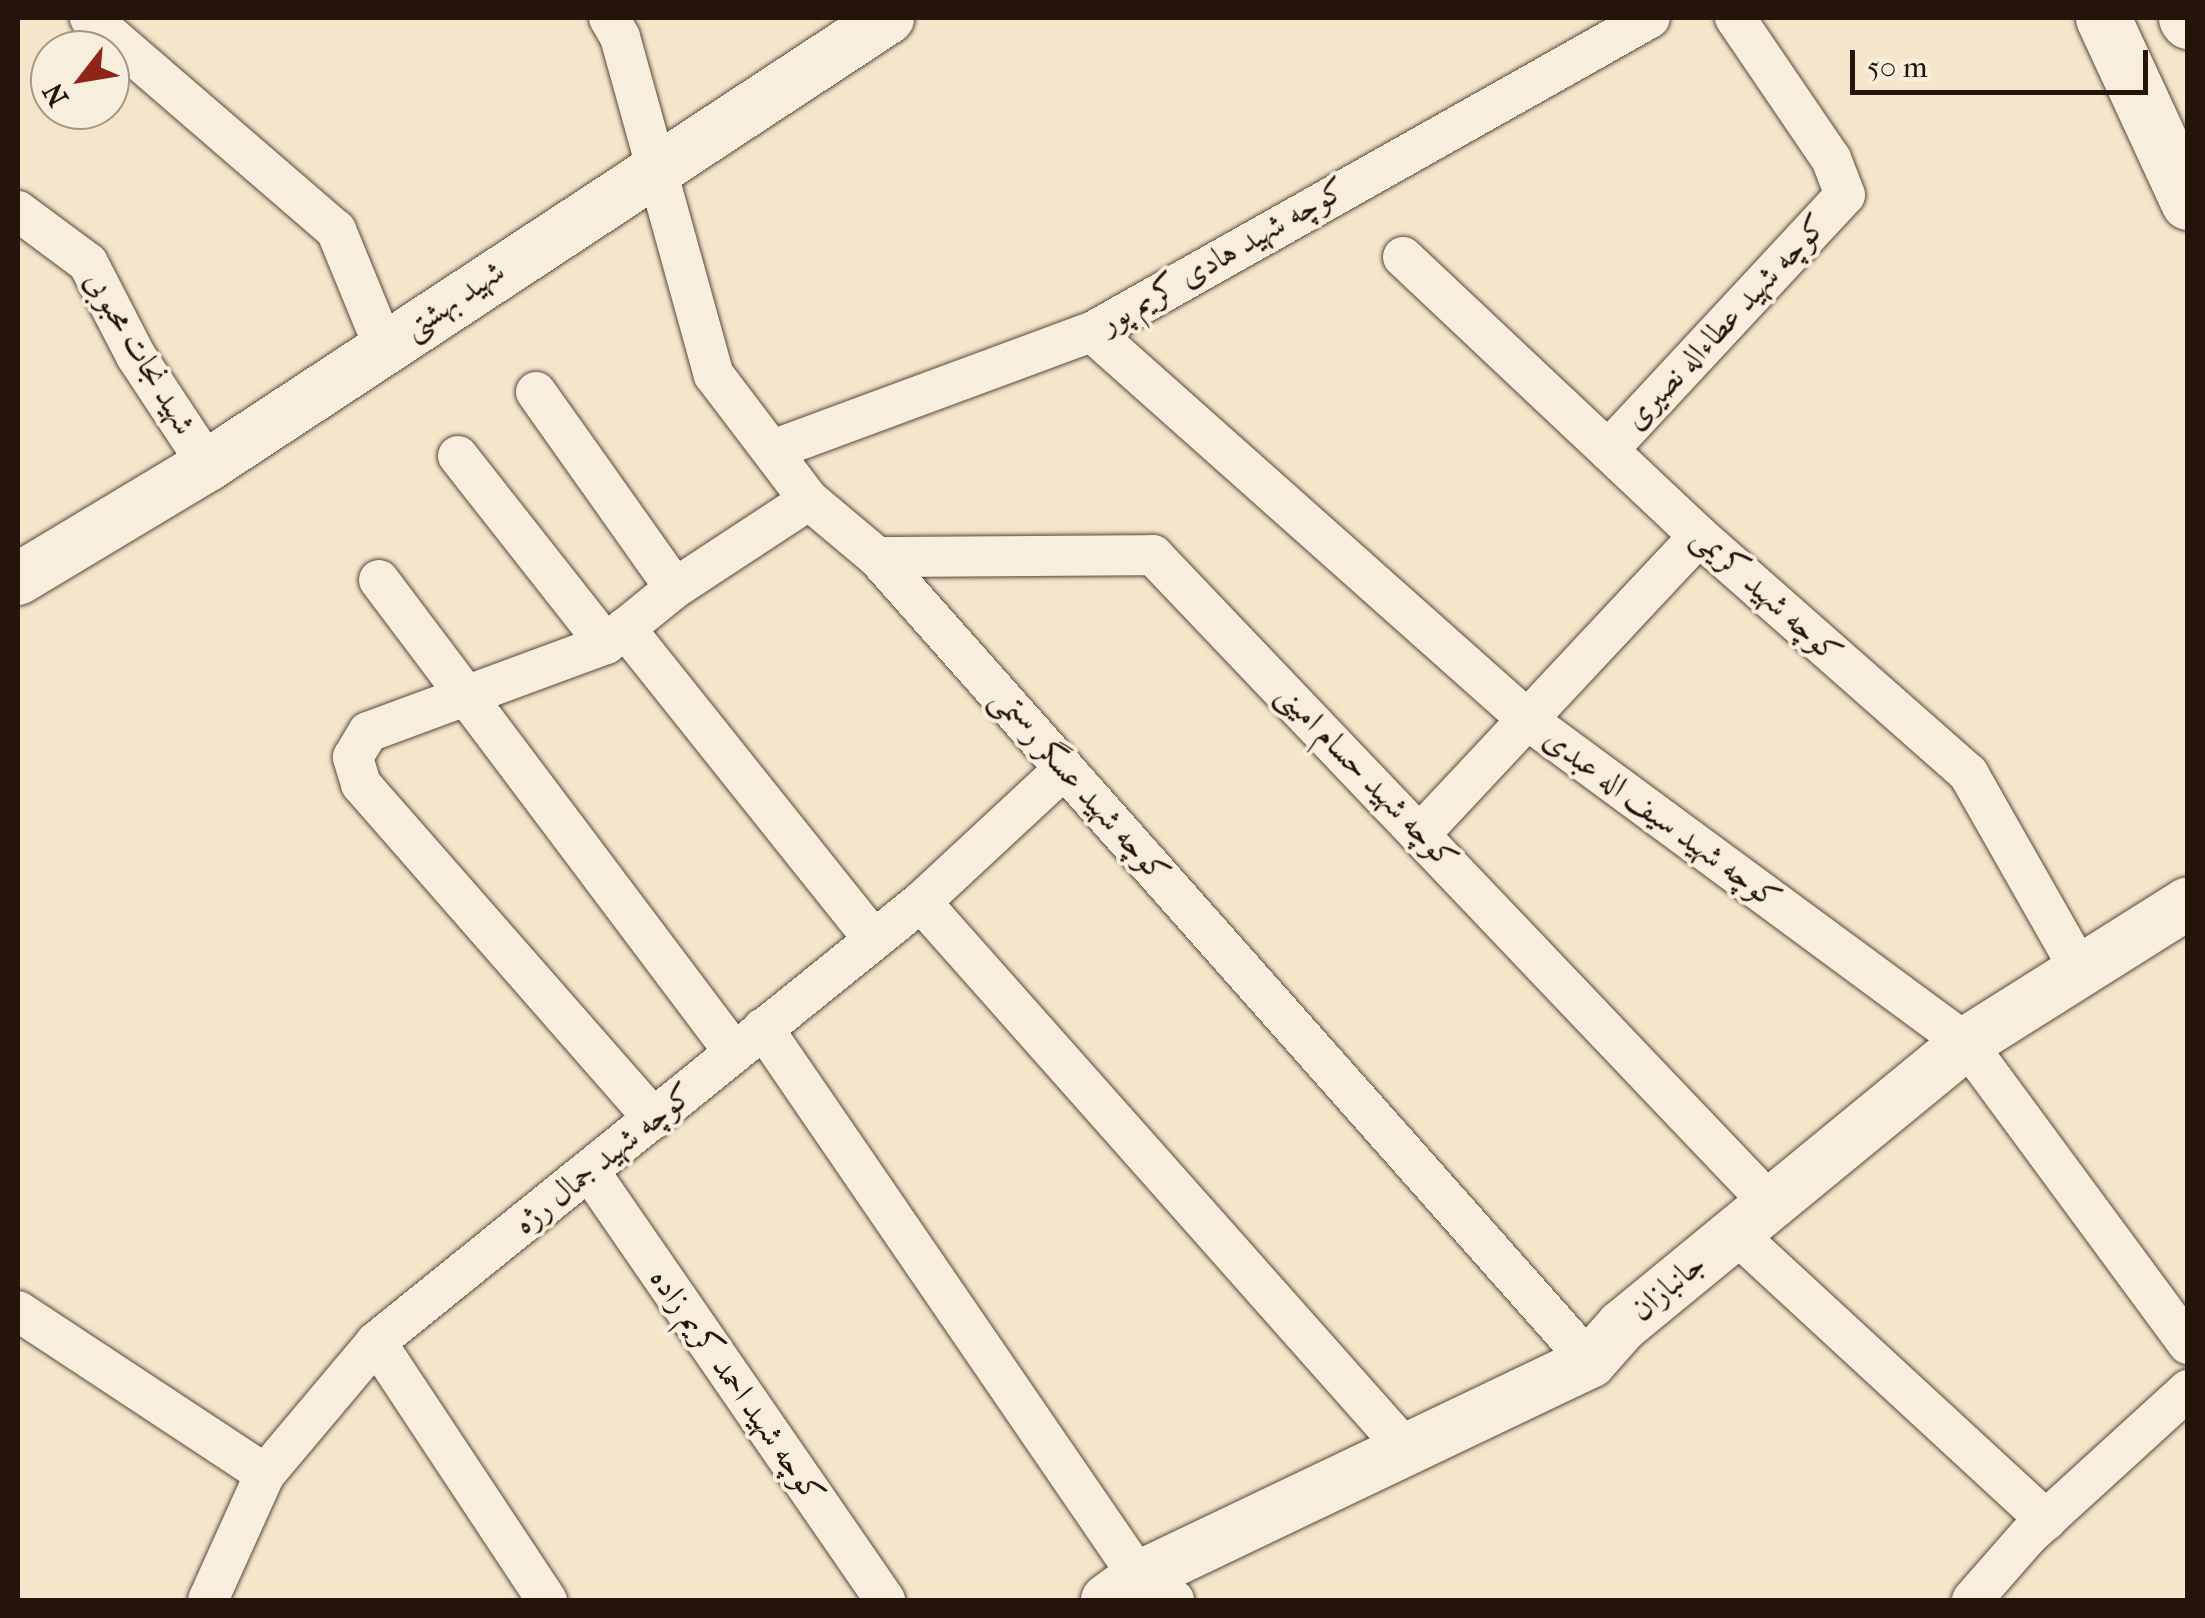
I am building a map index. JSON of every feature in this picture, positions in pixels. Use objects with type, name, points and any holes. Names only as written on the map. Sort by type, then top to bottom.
[{"type":"main road","points":[[2102,18],[2188,202]]},
{"type":"street","name":"کوچه شهید عسگر رستمی","points":[[609,18],[658,165],[714,374],[775,449],[809,500],[877,557],[1590,1362]]},
{"type":"street","name":"شهید بهشتی","points":[[18,579],[208,465],[658,165],[888,18]]},
{"type":"street","name":"کوچه شهید هادی کریم پور","points":[[775,449],[1092,332],[1650,18]]},
{"type":"street","name":"کوچه شهید عطاءاله نصیری","points":[[1608,450],[1845,195],[1831,158],[1735,18]]},
{"type":"street","points":[[88,19],[336,230],[384,347]]},
{"type":"street","name":"شهید نجات محبوبی","points":[[18,211],[88,263],[136,356],[208,465]]},
{"type":"street","name":"کوچه شهید کریمی","points":[[1403,257],[1699,536],[1968,773],[2080,970]]},
{"type":"street","name":"کوچه شهید سیف اله عبدی","points":[[1092,332],[1529,721],[1966,1043],[2188,1344]]},
{"type":"street","points":[[536,392],[675,588]]},
{"type":"street","points":[[458,456],[874,940]]},
{"type":"street","points":[[654,1119],[361,784],[353,757],[368,732],[615,636],[675,588],[809,500]]},
{"type":"street","points":[[1421,833],[1699,536]]},
{"type":"street","name":"کوچه شهید حسام امینی","points":[[877,557],[1153,554],[1421,833],[1752,1217],[2046,1520]]},
{"type":"street","points":[[379,580],[467,696],[748,1040],[1140,1593]]},
{"type":"street","name":"کوچه شهید جمال رژه","points":[[208,1600],[264,1474],[376,1342],[922,902],[1064,768]]},
{"type":"street","points":[[922,902],[1404,1448]]},
{"type":"street","name":"جانبازان","points":[[1140,1593],[1404,1448],[1590,1362],[1622,1326],[1966,1043],[2188,903]]},
{"type":"street","name":"کوچه شهید احمد کریم زاده","points":[[590,1172],[885,1600]]},
{"type":"street","points":[[18,1311],[264,1474]]},
{"type":"street","points":[[376,1342],[547,1600]]},
{"type":"street","points":[[1972,1600],[2046,1520],[2188,1390]]}]
